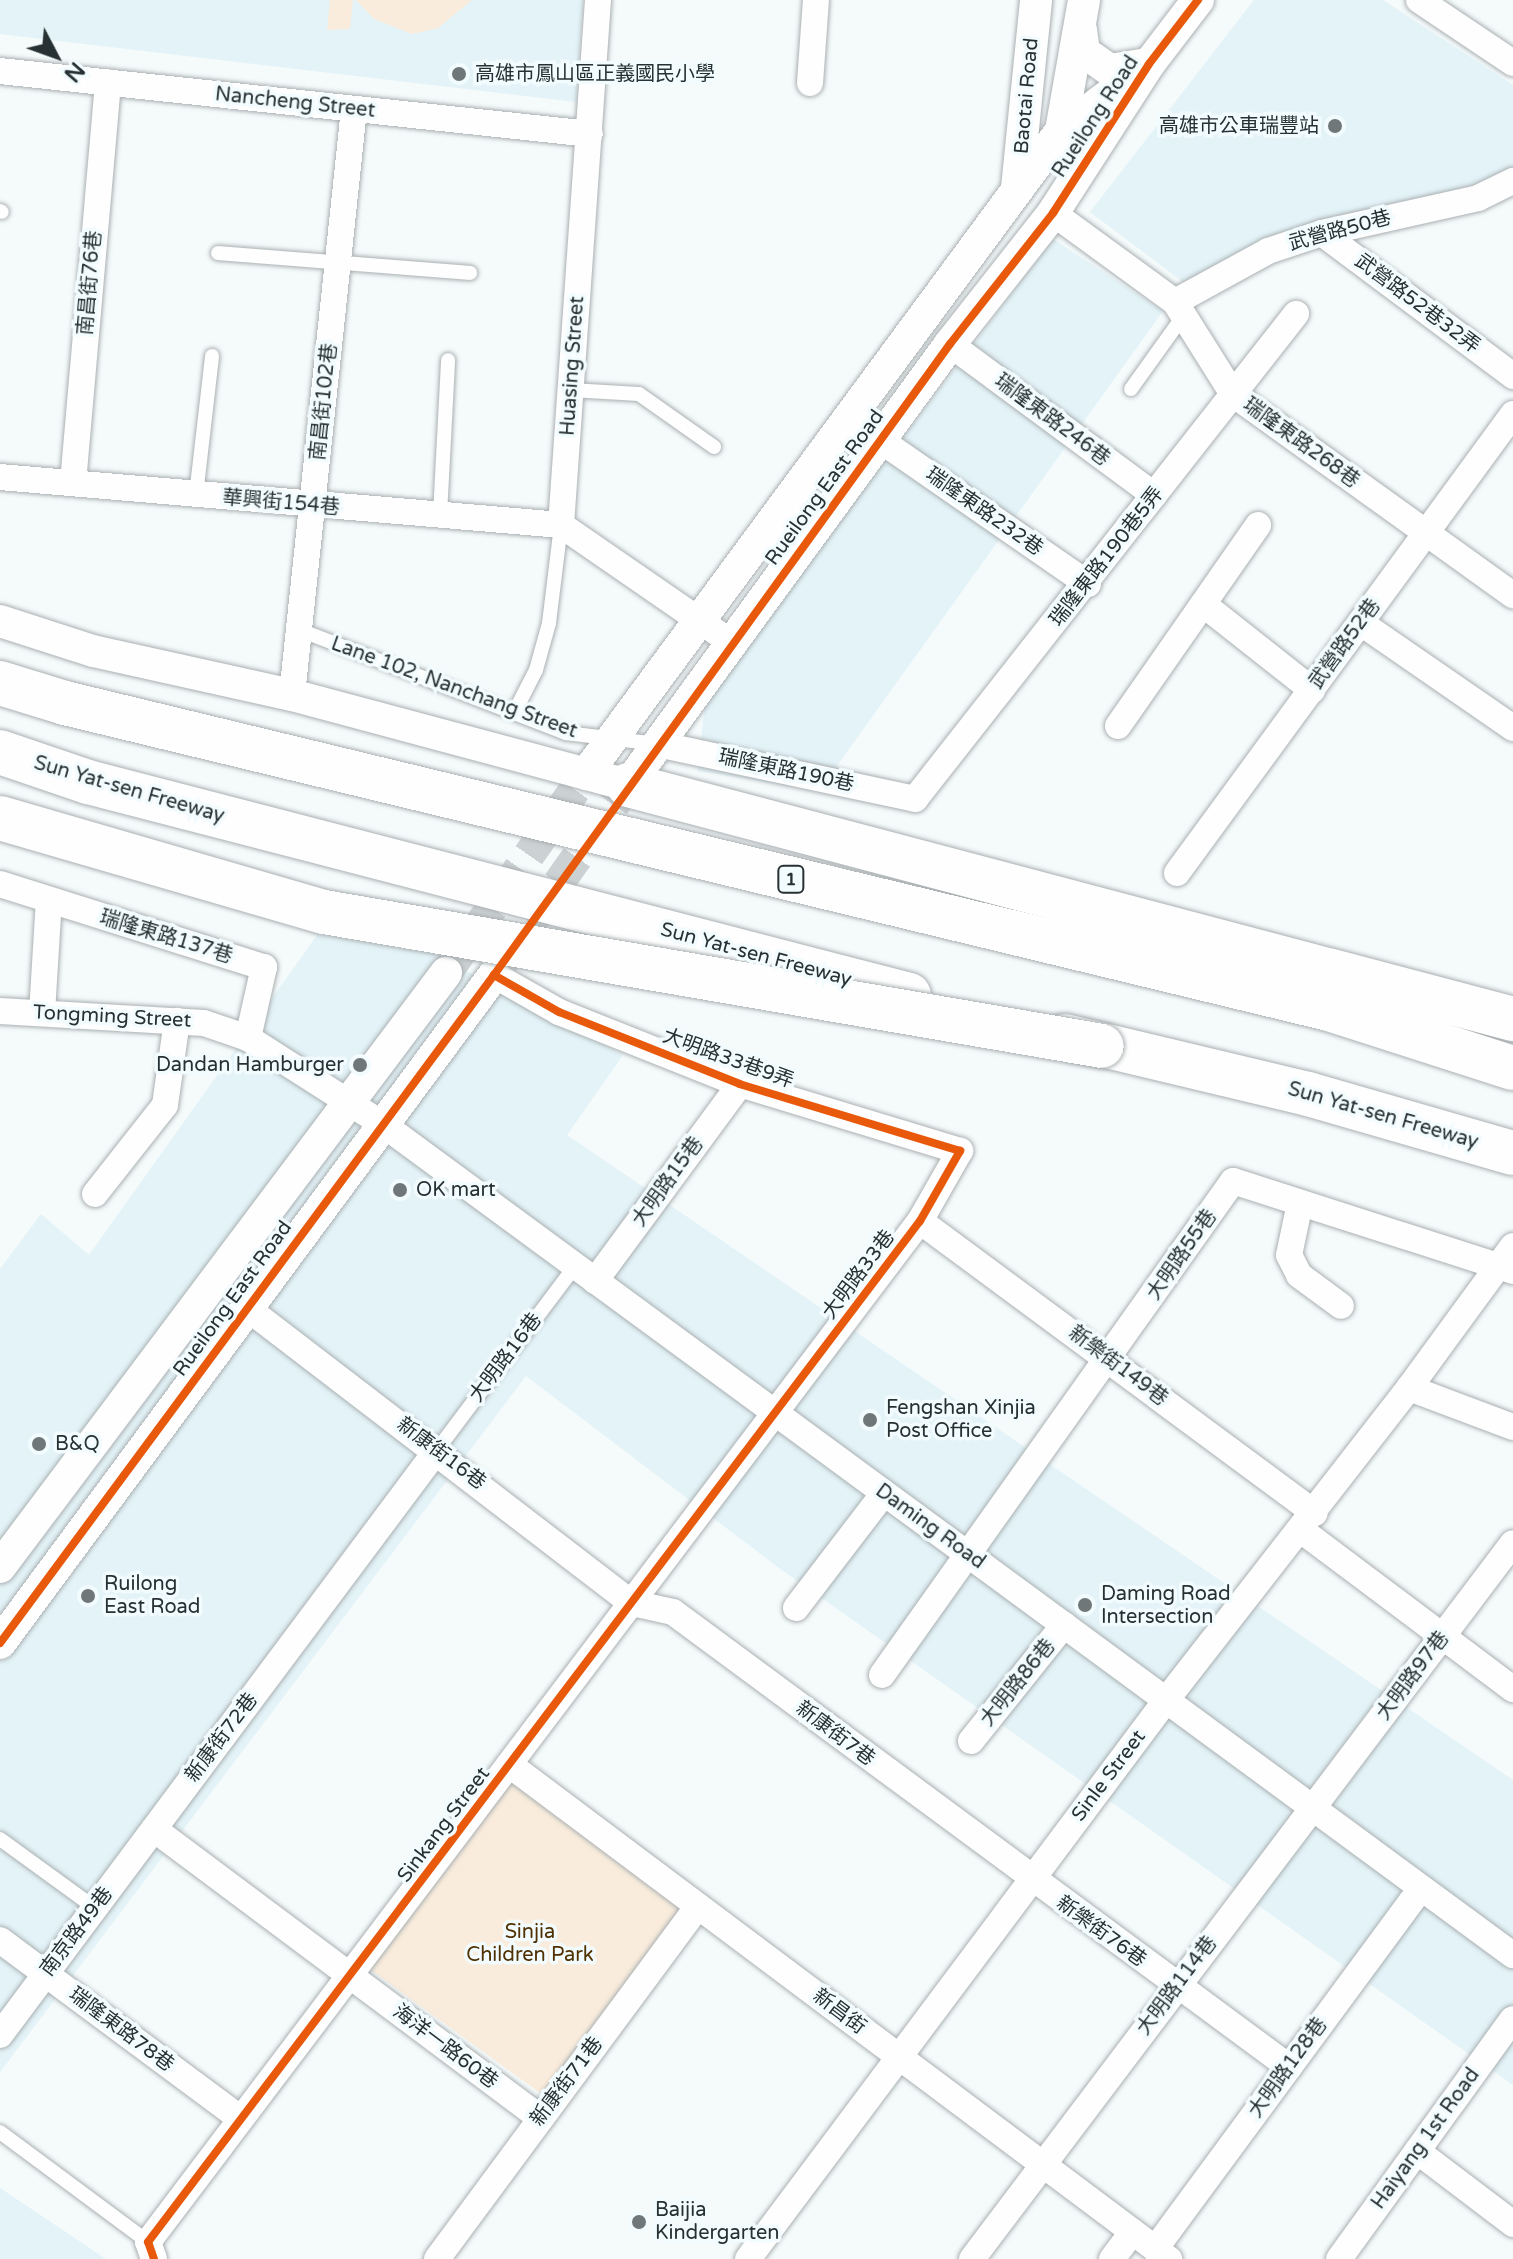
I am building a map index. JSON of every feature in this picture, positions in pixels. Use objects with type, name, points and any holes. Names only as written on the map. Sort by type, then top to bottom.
[{"type":"highway","points":[[0,673],[65,703]]},
{"type":"highway","name":"1","points":[[0,683],[65,703],[1329,1009],[1513,1068]]},
{"type":"highway","name":"Sun Yat-sen Freeway","points":[[0,752],[88,782],[1102,1046],[1308,1094],[1513,1153]]},
{"type":"highway","points":[[628,785],[1513,1019]]},
{"type":"highway","points":[[0,818],[324,912],[1102,1046]]},
{"type":"street","name":"Huasing Street","points":[[561,525],[598,0]]},
{"type":"street","points":[[810,83],[816,0]]},
{"type":"street","name":"Baotai Road","points":[[1017,191],[1028,109],[1036,0]]},
{"type":"street","name":"Rueilong Road","points":[[1053,213],[1149,64],[1198,0]]},
{"type":"street","points":[[1419,0],[1513,63]]},
{"type":"street","points":[[1082,15],[1084,52],[1110,70],[1149,64]]},
{"type":"street","name":"Baotai Road","points":[[1053,213],[1060,132],[1082,15]]},
{"type":"street","name":"Rueilong Road","points":[[1060,132],[1149,64]]},
{"type":"street","name":"Nancheng Street","points":[[0,71],[590,134]]},
{"type":"street","name":"南昌街76巷","points":[[73,483],[108,83]]},
{"type":"street","name":"南昌街102巷","points":[[292,695],[354,109]]},
{"type":"street","points":[[1028,109],[1091,154]]},
{"type":"street","name":"Rueilong East Road","points":[[586,774],[1060,132]]},
{"type":"street","name":"武營路50巷","points":[[1179,308],[1268,251],[1322,233],[1478,198],[1513,181]]},
{"type":"street","name":"Rueilong East Road","points":[[628,785],[950,344],[1053,213]]},
{"type":"street","name":"瑞隆東路268巷","points":[[1053,213],[1179,308],[1233,394],[1513,595]]},
{"type":"street","name":"武營路52巷32弄","points":[[1322,233],[1513,376]]},
{"type":"street","name":"瑞隆東路190巷5弄","points":[[915,799],[1088,584],[1296,314]]},
{"type":"street","name":"瑞隆東路246巷","points":[[950,344],[1154,495]]},
{"type":"street","name":"武營路52巷","points":[[1177,873],[1424,533],[1509,429]]},
{"type":"street","name":"瑞隆東路232巷","points":[[880,440],[1088,584]]},
{"type":"street","name":"華興街154巷","points":[[0,477],[561,525]]},
{"type":"street","points":[[561,525],[700,618],[732,643]]},
{"type":"street","points":[[1118,726],[1258,525]]},
{"type":"street","points":[[1203,604],[1312,690]]},
{"type":"street","points":[[0,621],[93,651],[292,695],[628,785]]},
{"type":"street","points":[[1361,623],[1513,728]]},
{"type":"street","name":"瑞隆東路190巷","points":[[657,744],[915,799]]},
{"type":"street","name":"瑞隆東路137巷","points":[[0,884],[264,967],[248,1038]]},
{"type":"street","points":[[42,1013],[49,900]]},
{"type":"street","name":"Rueilong East Road","points":[[0,1567],[346,1101],[446,973]]},
{"type":"street","name":"Rueilong East Road","points":[[0,1643],[381,1123],[494,975]]},
{"type":"street","name":"大明路33巷9弄","points":[[494,975],[559,1012],[740,1084],[960,1151]]},
{"type":"street","name":"Tongming Street","points":[[0,1011],[204,1023],[248,1038],[346,1101]]},
{"type":"street","points":[[95,1194],[165,1105],[177,1021]]},
{"type":"street","name":"大明路15巷","points":[[585,1274],[740,1084]]},
{"type":"street","name":"Daming Road","points":[[346,1101],[381,1123],[1513,1955]]},
{"type":"street","name":"大明路33巷","points":[[776,1414],[920,1221],[960,1151]]},
{"type":"street","name":"大明路55巷","points":[[882,1675],[1233,1181],[1300,1203],[1508,1261]]},
{"type":"street","points":[[1300,1203],[1289,1255],[1299,1275],[1341,1306]]},
{"type":"street","name":"新樂街149巷","points":[[920,1221],[1108,1359],[1443,1637],[1513,1689]]},
{"type":"street","name":"Sinle Street","points":[[748,2259],[1167,1699],[1308,1522],[1508,1261]]},
{"type":"street","name":"新康街16巷","points":[[247,1308],[437,1450],[632,1603]]},
{"type":"street","points":[[1409,1388],[1513,1427]]},
{"type":"street","name":"Sinkang Street","points":[[151,2250],[241,2119],[776,1414]]},
{"type":"street","name":"新康街72巷","points":[[154,1829],[437,1450]]},
{"type":"street","points":[[796,1608],[884,1493]]},
{"type":"street","points":[[39,1515],[74,1542]]},
{"type":"street","name":"大明路97巷","points":[[1313,1808],[1513,1543]]},
{"type":"street","name":"新康街7巷","points":[[632,1603],[673,1612],[1030,1880]]},
{"type":"street","name":"大明路86巷","points":[[971,1741],[1064,1625]]},
{"type":"street","name":"新昌街","points":[[510,1765],[1162,2254]]},
{"type":"street","name":"大明路114巷","points":[[972,2259],[1313,1808]]},
{"type":"street","points":[[154,1829],[351,1975]]},
{"type":"street","name":"南京路49巷","points":[[0,2035],[154,1829]]},
{"type":"street","name":"新樂街76巷","points":[[1030,1880],[1289,2067]]},
{"type":"street","name":"大明路128巷","points":[[1162,2254],[1289,2067],[1421,1888]]},
{"type":"street","name":"新康街71巷","points":[[437,2259],[698,1906]]},
{"type":"street","name":"瑞隆東路78巷","points":[[0,1940],[241,2119]]},
{"type":"street","name":"海洋一路60巷","points":[[351,1975],[540,2118]]},
{"type":"street","name":"Haiyang 1st Road","points":[[1339,2259],[1513,2019]]},
{"type":"street","points":[[1417,2151],[1513,2224]]},
{"type":"street","points":[[1112,2259],[1132,2232]]},
{"type":"lane","points":[[218,253],[470,273]]},
{"type":"lane","points":[[1131,389],[1179,308]]},
{"type":"lane","points":[[196,495],[212,356]]},
{"type":"lane","points":[[440,515],[448,360]]},
{"type":"lane","points":[[571,390],[639,394],[714,447]]},
{"type":"lane","points":[[514,713],[536,670],[549,623],[561,525]]},
{"type":"lane","name":"Lane 102, Nanchang Street","points":[[300,630],[566,733],[611,742],[657,744]]},
{"type":"lane","name":"大明路16巷","points":[[437,1450],[585,1274]]},
{"type":"lane","points":[[0,1839],[95,1908]]},
{"type":"lane","points":[[0,2132],[151,2250]]},
{"type":"shaded area","name":"高雄市鳳山區正義國民小學","points":[[0,0],[583,0],[576,102],[0,34]]},
{"type":"shaded area","name":"高雄市公車瑞豐站","points":[[1254,0],[1383,0],[1513,85],[1513,168],[1487,185],[1187,285],[1090,212]]},
{"type":"shaded area","points":[[1053,239],[1163,311],[819,791],[698,771],[705,701]]},
{"type":"shaded area","points":[[325,924],[433,953],[623,1055],[567,1135],[1513,1780],[1513,2085],[779,1568],[526,1376],[0,2072],[0,1269],[41,1214],[89,1255]]},
{"type":"shaded area","points":[[0,2188],[106,2259],[0,2259]]},
{"type":"green space","points":[[330,0],[353,0],[350,29],[327,30]]},
{"type":"green space","points":[[356,0],[472,0],[438,28],[412,34],[374,19]]},
{"type":"green space","name":"Sinjia Children Park","points":[[509,1775],[697,1911],[556,2105],[369,1968]]},
{"type":"tunnel","points":[[446,973],[586,774]]},
{"type":"tunnel","points":[[503,962],[628,785]]},
{"type":"cycle path","points":[[0,1643],[494,975],[950,344],[1053,213],[1149,64],[1198,0]]},
{"type":"cycle path","points":[[154,2259],[148,2242],[920,1221],[960,1151],[740,1084],[559,1012],[494,975]]},
{"type":"place","name":"高雄市鳳山區正義國民小學","points":[[459,74]]},
{"type":"place","name":"高雄市公車瑞豐站","points":[[1335,126]]},
{"type":"place","name":"Dandan Hamburger","points":[[360,1065]]},
{"type":"place","name":"OK mart","points":[[400,1190]]},
{"type":"place","name":"Fengshan Xinjia Post Office","points":[[870,1420]]},
{"type":"place","name":"B&Q","points":[[39,1444]]},
{"type":"place","name":"Ruilong East Road","points":[[88,1596]]},
{"type":"place","name":"Daming Road Intersection","points":[[1085,1605]]},
{"type":"place","name":"Baijia Kindergarten","points":[[639,2222]]}]
